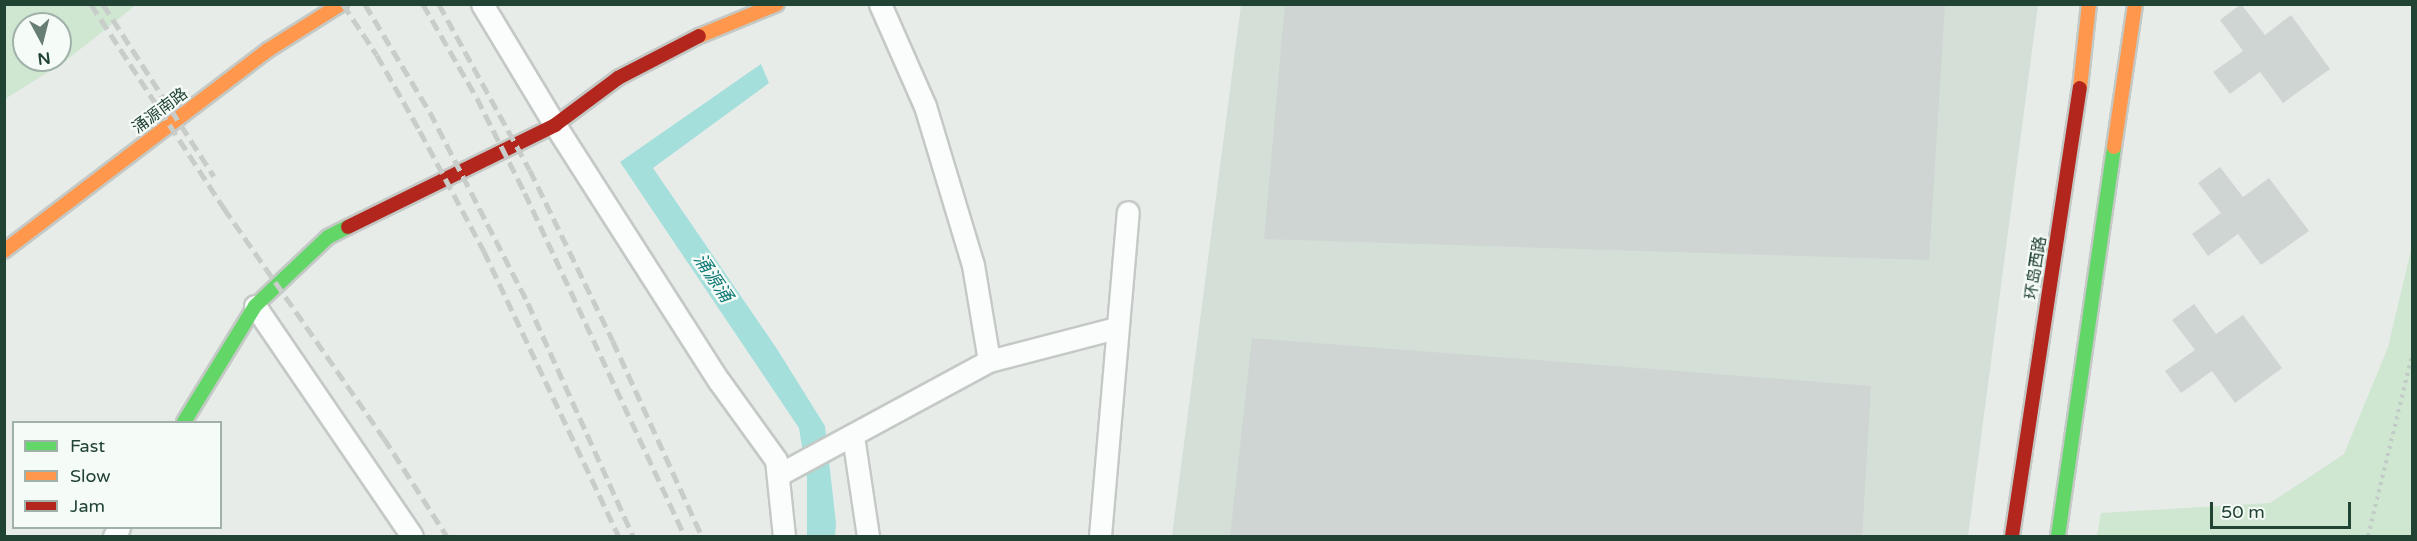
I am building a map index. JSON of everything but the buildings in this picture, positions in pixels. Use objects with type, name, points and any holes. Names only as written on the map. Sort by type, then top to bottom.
[{"type":"main road","name":"涌源南路","points":[[33,211],[231,63],[322,4]]},
{"type":"main road","name":"涌源南路","points":[[4,251],[268,50],[341,4]]},
{"type":"main road","points":[[184,421],[255,306],[328,237],[555,125],[618,78],[707,32],[777,4]]},
{"type":"main road","name":"环岛西路","points":[[2012,537],[2075,130],[2089,4]]},
{"type":"main road","points":[[2058,537],[2135,4]]},
{"type":"street","points":[[482,4],[555,125],[720,381],[787,471],[784,537]]},
{"type":"street","points":[[880,4],[925,106],[973,265],[989,361]]},
{"type":"street","points":[[1100,537],[1116,328],[1128,212]]},
{"type":"street","points":[[255,306],[412,537]]},
{"type":"street","points":[[787,471],[989,361],[1116,328]]},
{"type":"street","points":[[844,441],[868,537]]},
{"type":"path","points":[[2368,537],[2412,356]]},
{"type":"shaded area","points":[[1241,5],[2038,5],[1968,536],[1172,536]]},
{"type":"green space","points":[[5,4],[136,5],[72,56],[72,12],[12,12],[12,72],[48,72],[5,99]]},
{"type":"green space","points":[[2412,246],[2412,536],[2097,536],[2101,513],[2270,503],[2344,454],[2388,347]]},
{"type":"water","name":"涌源涌","points":[[761,64],[769,83],[653,168],[777,349],[825,426],[836,523],[835,536],[807,536],[807,478],[799,428],[620,162]]},
{"type":"railway","points":[[91,4],[224,208],[384,438],[447,536]]},
{"type":"railway","points":[[103,4],[214,176]]},
{"type":"railway","points":[[343,4],[377,55],[484,251],[619,536]]},
{"type":"railway","points":[[365,4],[430,112],[528,303],[633,536]]},
{"type":"railway","points":[[423,4],[477,98],[525,193],[685,536]]},
{"type":"railway","points":[[439,4],[530,170],[613,341],[702,536]]},
{"type":"traffic: fast","points":[[2058,536],[2114,147]]},
{"type":"traffic: fast","points":[[185,421],[255,306],[328,237],[348,227]]},
{"type":"traffic: slow","points":[[4,251],[268,50],[341,4]]},
{"type":"traffic: slow","points":[[699,36],[777,4]]},
{"type":"traffic: slow","points":[[2080,88],[2089,4]]},
{"type":"traffic: slow","points":[[2114,147],[2135,4]]},
{"type":"traffic: jam","points":[[348,227],[555,125],[618,78],[699,36]]},
{"type":"traffic: jam","points":[[2012,536],[2080,88]]}]
